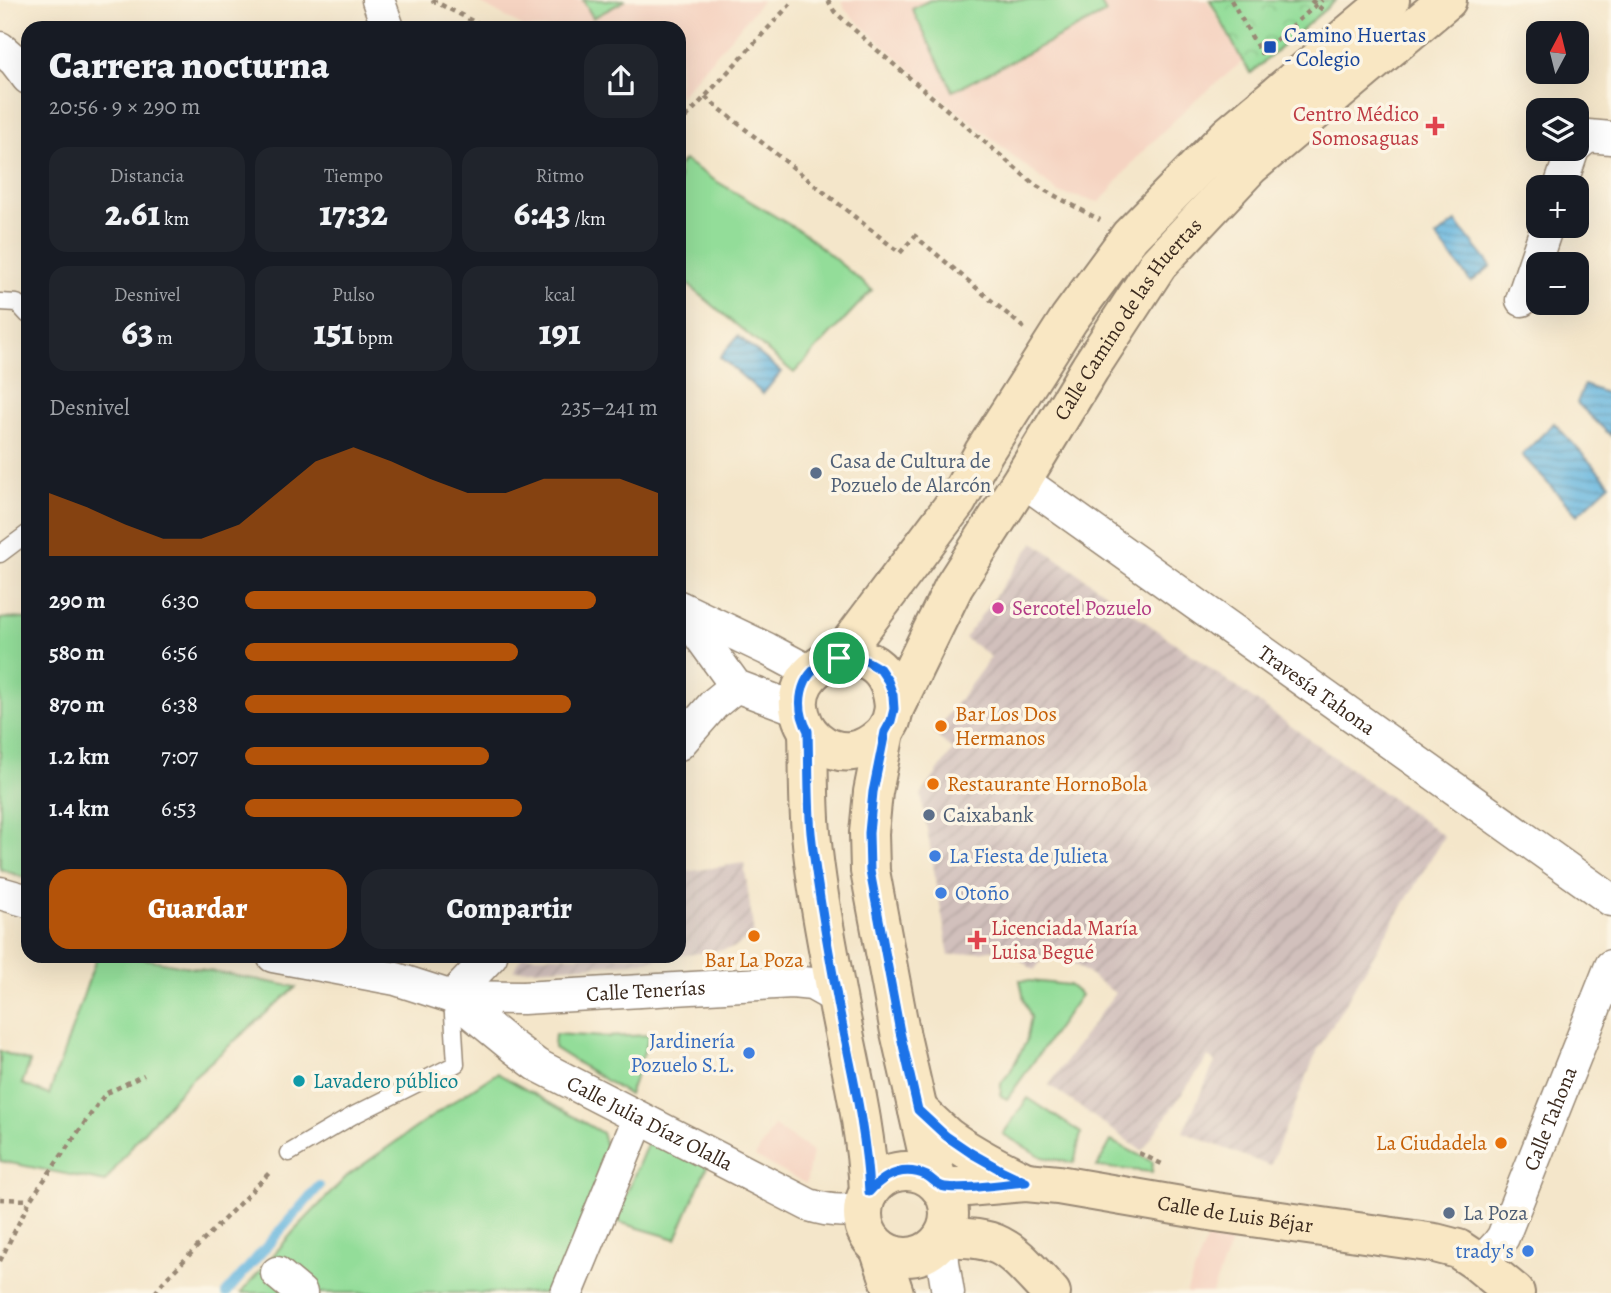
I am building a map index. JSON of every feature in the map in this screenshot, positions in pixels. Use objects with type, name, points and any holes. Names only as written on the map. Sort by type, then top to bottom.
[{"type":"main road","name":"Calle Camino de las Huertas","points":[[825,665],[957,501],[984,452],[1069,319],[1130,236],[1229,135],[1390,0]]},
{"type":"main road","name":"Calle Camino de las Huertas","points":[[890,721],[954,586],[1158,264],[1250,166],[1447,0]]},
{"type":"main road","points":[[854,657],[868,662],[880,669],[893,695],[890,721],[873,792],[869,833],[870,871],[900,1032],[926,1146],[940,1187],[948,1201],[950,1216],[948,1228],[942,1238],[928,1251],[915,1257],[897,1256],[879,1248],[866,1231],[864,1223],[868,1161],[820,901],[800,696],[804,683],[825,665],[854,657]]},
{"type":"main road","points":[[804,720],[818,742],[832,749],[847,751],[875,743],[890,721]]},
{"type":"main road","points":[[918,1110],[946,1136],[971,1153],[1026,1182]]},
{"type":"main road","points":[[866,1199],[879,1181],[899,1171],[919,1173],[929,1177],[940,1187]]},
{"type":"main road","name":"Calle de Luis Béjar","points":[[940,1187],[1026,1182],[1058,1185],[1216,1212],[1435,1243],[1458,1249],[1515,1293]]},
{"type":"main road","points":[[942,1238],[984,1239],[996,1243],[1011,1251],[1051,1293]]},
{"type":"main road","points":[[879,1248],[894,1293]]},
{"type":"street","points":[[378,0],[386,21]]},
{"type":"street","points":[[0,48],[21,69]]},
{"type":"street","points":[[1589,136],[1611,138]]},
{"type":"street","points":[[1522,300],[1543,238]]},
{"type":"street","name":"Travesía Tahona","points":[[1022,480],[1611,900]]},
{"type":"street","points":[[686,610],[767,649],[825,665]]},
{"type":"street","points":[[686,617],[736,686],[804,720]]},
{"type":"street","points":[[686,736],[715,704],[736,686]]},
{"type":"street","points":[[0,892],[21,899]]},
{"type":"street","points":[[310,963],[396,979],[452,997],[484,963]]},
{"type":"street","name":"Calle Tahona","points":[[1476,1261],[1488,1255],[1503,1237],[1605,1000],[1611,966]]},
{"type":"street","name":"Calle Tenerías","points":[[452,997],[523,998],[792,982],[812,984],[837,998]]},
{"type":"street","name":"Calle Julia Díaz Olalla","points":[[452,997],[537,1065],[809,1205],[825,1210],[851,1211],[866,1199]]},
{"type":"street","points":[[567,1293],[639,1118]]},
{"type":"street","points":[[942,1238],[948,1293]]},
{"type":"street","points":[[277,1273],[301,1293]]},
{"type":"lane","points":[[0,302],[16,303],[21,308]]},
{"type":"lane","points":[[0,554],[21,538]]},
{"type":"lane","points":[[289,1153],[352,1115],[456,1064],[452,997]]},
{"type":"path","points":[[432,0],[472,21]]},
{"type":"path","points":[[686,117],[794,0]]},
{"type":"path","points":[[828,0],[834,11],[870,44],[1035,185],[1130,236]]},
{"type":"path","points":[[1231,0],[1261,53],[1319,2]]},
{"type":"path","points":[[1311,0],[1319,2]]},
{"type":"path","points":[[705,97],[901,253],[915,236],[1049,350]]},
{"type":"path","points":[[0,1262],[30,1200],[105,1094],[144,1075]]},
{"type":"path","points":[[155,1293],[289,1153]]},
{"type":"path","points":[[0,1199],[30,1200]]},
{"type":"shaded area","points":[[475,0],[763,0],[686,89],[686,21],[512,21]]},
{"type":"shaded area","points":[[842,0],[1207,0],[1242,62],[1192,103],[1139,155],[1100,202],[1059,193],[949,104],[845,10]]},
{"type":"shaded area","points":[[1034,542],[1444,836],[1318,1049],[1270,1166],[1183,1132],[1215,1062],[1208,1057],[1142,1151],[1049,1085],[1115,993],[1052,948],[1034,970],[1004,948],[949,956],[921,795],[953,750],[934,734],[991,657],[965,638]]},
{"type":"shaded area","points":[[744,863],[754,935],[734,948],[686,955],[686,872]]},
{"type":"shaded area","points":[[518,963],[631,963],[513,970]]},
{"type":"shaded area","points":[[774,1126],[812,1151],[806,1184],[755,1157]]},
{"type":"shaded area","points":[[1208,1236],[1232,1240],[1212,1293],[1186,1293]]},
{"type":"green space","points":[[583,0],[626,0],[593,18]]},
{"type":"green space","points":[[930,0],[1099,0],[1106,13],[953,91],[912,9]]},
{"type":"green space","points":[[1210,0],[1336,0],[1251,73]]},
{"type":"green space","points":[[686,161],[805,234],[872,290],[794,373],[686,283]]},
{"type":"green space","points":[[0,619],[21,619],[21,876],[0,869]]},
{"type":"green space","points":[[95,963],[167,963],[296,987],[190,1080],[138,1138],[105,1182],[0,1161],[0,1051],[30,1062],[22,1084],[49,1095]]},
{"type":"green space","points":[[1020,980],[1069,985],[1081,995],[1007,1099],[1001,1096],[1001,1083],[1026,1042],[1031,1017]]},
{"type":"green space","points":[[555,1034],[604,1037],[650,1035],[629,1095],[554,1048]]},
{"type":"green space","points":[[497,1073],[602,1133],[609,1156],[554,1288],[543,1293],[241,1293],[294,1231],[347,1176]]},
{"type":"green space","points":[[1028,1098],[1081,1133],[1074,1163],[1042,1157],[1003,1134]]},
{"type":"green space","points":[[650,1137],[708,1164],[676,1239],[615,1221]]},
{"type":"green space","points":[[1111,1141],[1153,1162],[1152,1172],[1097,1167]]},
{"type":"water","points":[[1456,222],[1491,266],[1471,282],[1436,237]]},
{"type":"water","points":[[738,336],[781,372],[763,394],[720,357]]},
{"type":"water","points":[[1584,385],[1611,395],[1611,436],[1577,403]]},
{"type":"water","points":[[1554,423],[1610,484],[1577,515],[1522,455]]},
{"type":"waterway","points":[[226,1293],[319,1186]]},
{"type":"place","name":"Camino Huertas - Colegio","points":[[1270,47]]},
{"type":"place","name":"Centro Médico Somosaguas","points":[[1435,126]]},
{"type":"place","name":"Casa de Cultura de Pozuelo de Alarcón","points":[[816,473]]},
{"type":"place","name":"Sercotel Pozuelo","points":[[998,608]]},
{"type":"place","name":"Bar Los Dos Hermanos","points":[[941,726]]},
{"type":"place","name":"Restaurante HornoBola","points":[[933,784]]},
{"type":"place","name":"Caixabank","points":[[929,815]]},
{"type":"place","name":"La Fiesta de Julieta","points":[[935,856]]},
{"type":"place","name":"Otoño","points":[[941,893]]},
{"type":"place","name":"Bar La Poza","points":[[754,936]]},
{"type":"place","name":"Licenciada María Luisa Begué","points":[[977,940]]},
{"type":"place","name":"Jardinería Pozuelo S.L.","points":[[749,1053]]},
{"type":"place","name":"Lavadero público","points":[[299,1081]]},
{"type":"place","name":"La Ciudadela","points":[[1501,1143]]},
{"type":"place","name":"La Poza","points":[[1449,1213]]},
{"type":"place","name":"trady's","points":[[1528,1251]]},
{"type":"route","points":[[854,657],[880,669],[893,695],[894,709],[885,732],[873,792],[869,833],[870,871],[900,1032],[918,1110],[946,1136],[971,1153],[1026,1182],[940,1187],[929,1177],[919,1173],[899,1171],[879,1181],[869,1192],[862,1120],[820,901],[811,830],[808,731],[800,710],[804,683],[824,663],[839,658],[854,657]]}]
